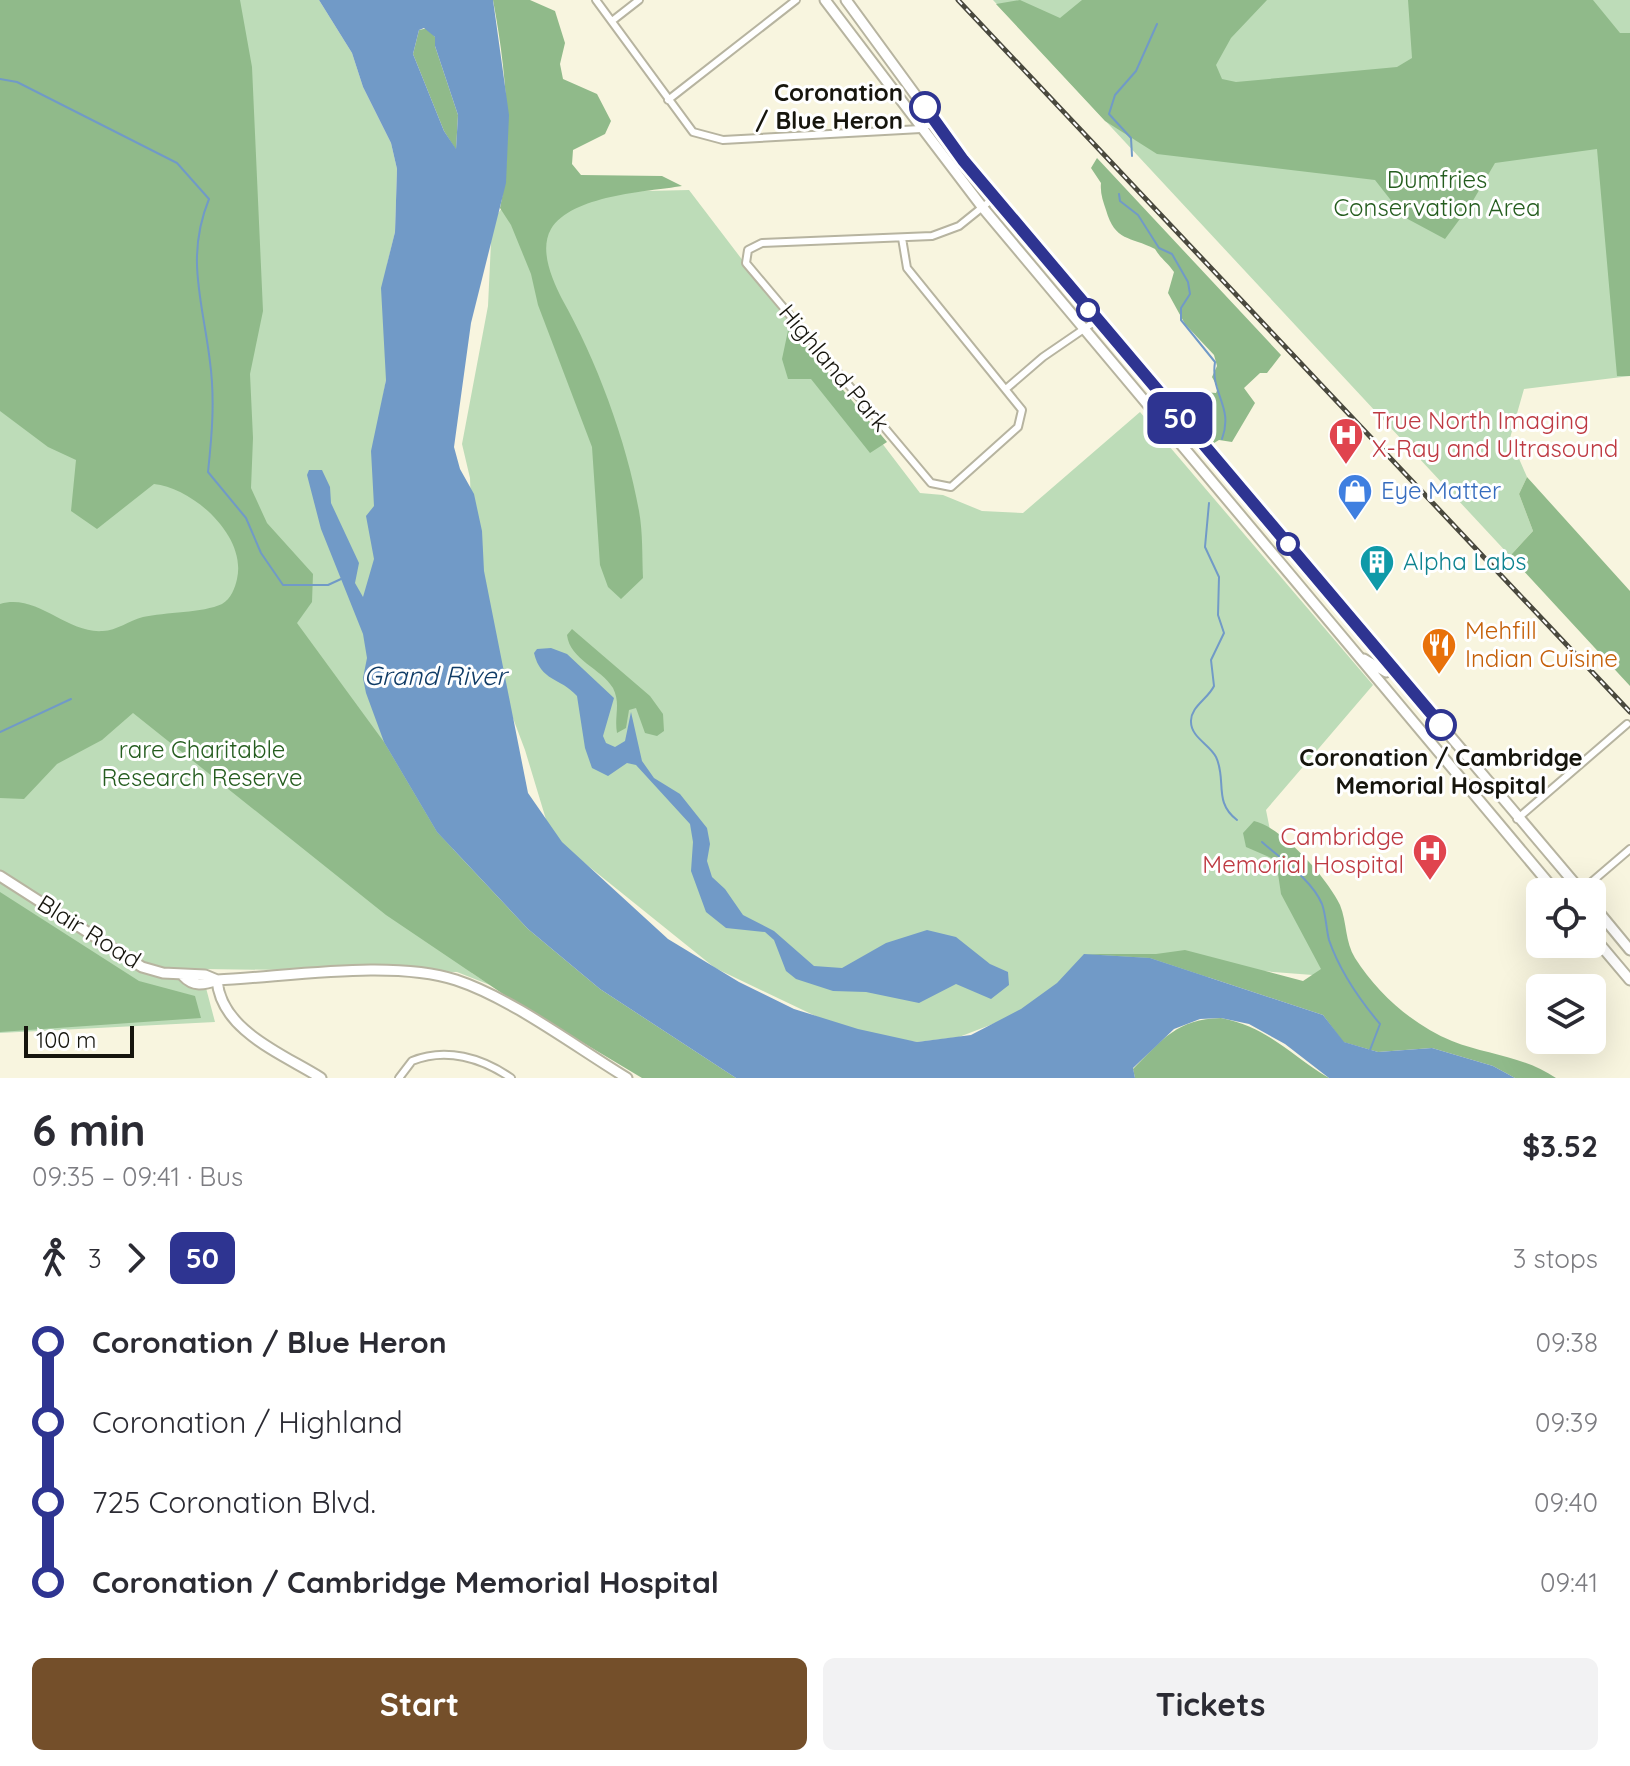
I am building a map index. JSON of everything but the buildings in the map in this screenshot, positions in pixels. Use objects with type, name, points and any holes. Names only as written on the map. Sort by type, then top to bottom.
[{"type":"main road","points":[[825,0],[983,208],[1544,878]]},
{"type":"main road","points":[[846,0],[995,197],[1569,878]]},
{"type":"main road","points":[[854,38],[867,28]]},
{"type":"main road","points":[[1175,437],[1188,427]]},
{"type":"main road","points":[[1361,658],[1386,672],[1393,669]]},
{"type":"main road","name":"Blair Road","points":[[0,876],[142,967],[183,976],[189,983],[205,985],[217,980],[407,971],[440,976],[493,997],[627,1078]]},
{"type":"main road","points":[[1606,921],[1630,950]]},
{"type":"main road","points":[[1606,951],[1629,978]]},
{"type":"main road","points":[[217,980],[219,997],[229,1015],[254,1036],[321,1078]]},
{"type":"street","points":[[596,0],[693,132],[723,140],[921,129],[935,121]]},
{"type":"street","points":[[612,21],[639,0]]},
{"type":"street","points":[[668,100],[796,0]]},
{"type":"street","name":"Highland Park","points":[[902,238],[907,268],[1022,410],[1018,427],[958,484],[942,487],[931,483],[746,263],[748,250],[762,243],[902,238],[946,232],[995,197]]},
{"type":"street","points":[[1007,388],[1097,320]]},
{"type":"street","points":[[1517,819],[1627,724]]},
{"type":"street","points":[[1597,878],[1630,849]]},
{"type":"street","points":[[399,1078],[412,1061],[444,1055],[482,1061],[511,1078]]},
{"type":"green space","name":"rare Charitable Research Reserve","points":[[0,0],[319,0],[352,53],[363,87],[391,143],[397,169],[395,232],[387,265],[386,380],[383,397],[472,973],[490,985],[457,972],[201,969],[215,1022],[0,1033]]},
{"type":"green space","points":[[0,0],[240,0],[252,67],[263,311],[250,374],[253,438],[251,488],[267,523],[313,574],[312,602],[297,623],[384,742],[437,832],[528,929],[600,989],[736,1078],[642,1078],[515,1002],[386,915],[133,713],[102,740],[57,764],[24,799],[0,798],[0,604],[27,604],[77,626],[108,631],[143,617],[222,604],[234,590],[238,563],[234,547],[214,517],[185,494],[169,487],[154,484],[97,529],[71,511],[76,460],[48,447],[0,411]]},
{"type":"green space","points":[[493,0],[530,0],[555,11],[565,43],[560,64],[563,79],[597,94],[611,121],[605,134],[573,150],[572,164],[581,175],[662,176],[682,186],[611,197],[575,209],[551,229],[546,246],[554,283],[587,348],[609,402],[634,485],[641,528],[643,578],[621,599],[608,587],[600,565],[592,447],[538,305],[531,274],[511,225],[500,208],[507,131],[501,50]]},
{"type":"green space","name":"Dumfries Conservation Area","points":[[993,0],[1630,0],[1630,376],[1524,389],[1510,438],[1527,477],[1519,494],[1533,531],[1510,556]]},
{"type":"green space","points":[[1020,0],[1060,18],[1082,0],[1267,0],[1231,38],[1216,65],[1222,79],[1236,82],[1397,67],[1412,58],[1408,0],[1593,0],[1620,33],[1630,33],[1630,376],[1617,376],[1597,149],[1495,163],[1471,204],[1445,239],[1404,217],[1375,180],[1157,154],[1105,121],[996,4]]},
{"type":"green space","points":[[428,28],[435,37],[435,46],[458,115],[456,150],[444,131],[413,54],[419,30]]},
{"type":"green space","points":[[1097,158],[1281,355],[1267,373],[1260,373],[1244,388],[1255,403],[1232,442],[1219,440],[1214,443],[1172,393],[1180,390],[1216,393],[1218,388],[1212,377],[1217,366],[1214,355],[1185,324],[1168,293],[1174,272],[1172,269],[1155,249],[1124,237],[1114,228],[1103,200],[1101,183],[1091,168]]},
{"type":"green space","points":[[689,190],[920,493],[943,495],[982,511],[1023,513],[1140,412],[1373,685],[1266,810],[1276,860],[1326,976],[1248,970],[1032,1009],[959,1037],[917,1042],[849,1032],[715,968],[551,836],[525,750],[475,618],[470,478],[462,444],[488,306],[492,221],[513,194]]},
{"type":"green space","points":[[789,326],[887,442],[870,453],[811,379],[788,379],[782,359]]},
{"type":"green space","points":[[1527,477],[1630,591],[1630,686],[1510,556],[1533,531],[1519,494]]},
{"type":"green space","points":[[572,629],[650,696],[663,714],[664,731],[657,736],[645,733],[636,708],[629,710],[626,728],[617,733],[617,699],[613,688],[569,644],[567,635]]},
{"type":"green space","points":[[1254,821],[1290,843],[1325,882],[1340,905],[1355,958],[1374,984],[1398,1007],[1452,1041],[1518,1060],[1556,1078],[1515,1078],[1493,1066],[1432,1048],[1378,1052],[1343,1042],[1323,1015],[1150,958],[1084,954],[1156,954],[1185,950],[1303,981],[1321,969],[1281,894],[1276,860],[1246,847],[1243,833]]},
{"type":"green space","points":[[0,892],[139,981],[195,996],[201,1018],[0,1032]]},
{"type":"green space","points":[[1221,1018],[1266,1035],[1329,1078],[1135,1078],[1133,1069],[1172,1033],[1193,1022]]},
{"type":"water","name":"Grand River","points":[[319,0],[493,0],[509,115],[506,183],[471,323],[454,447],[460,469],[474,494],[482,531],[484,571],[528,793],[562,842],[668,939],[739,982],[794,1009],[858,1029],[917,1042],[971,1035],[1021,1009],[1057,983],[1084,954],[1150,958],[1323,1015],[1344,1042],[1378,1052],[1432,1048],[1493,1066],[1515,1078],[1329,1078],[1285,1044],[1249,1024],[1221,1018],[1200,1019],[1174,1029],[1133,1068],[1135,1078],[736,1078],[600,989],[528,929],[437,832],[384,742],[363,678],[367,658],[363,634],[321,529],[307,475],[309,470],[322,470],[330,487],[331,503],[359,563],[355,583],[363,597],[374,559],[366,516],[374,506],[371,451],[386,380],[381,288],[395,232],[397,169],[391,143],[363,87],[352,53]],"holes":[[[424,28],[435,37],[435,46],[458,115],[456,149],[444,131],[413,54],[419,30]]]},
{"type":"water","points":[[551,648],[567,654],[614,698],[603,736],[606,743],[615,747],[625,741],[631,712],[642,761],[654,778],[680,794],[707,828],[710,844],[707,861],[712,877],[725,889],[743,915],[774,931],[814,966],[842,968],[886,943],[927,930],[956,937],[990,964],[1008,972],[1009,985],[991,999],[956,984],[919,1003],[866,992],[833,991],[796,979],[786,971],[774,940],[765,932],[726,928],[706,912],[691,871],[693,842],[690,824],[636,765],[627,763],[608,776],[592,768],[585,748],[577,696],[546,674],[537,662],[534,653],[537,649]]},
{"type":"waterway","points":[[1132,156],[1131,138],[1109,114],[1115,95],[1136,71],[1157,24]]},
{"type":"waterway","points":[[0,79],[17,82],[177,163],[209,199],[202,220],[197,261],[212,390],[208,472],[246,518],[261,553],[283,585],[328,585],[341,579]]},
{"type":"waterway","points":[[1119,194],[1120,201],[1138,215],[1159,248],[1172,254],[1188,282],[1190,294],[1181,308],[1181,320],[1215,362],[1214,373],[1225,418],[1222,439]]},
{"type":"waterway","points":[[1209,503],[1205,547],[1219,577],[1218,615],[1224,633],[1211,660],[1214,686],[1196,707],[1191,722],[1197,737],[1216,757],[1225,806],[1237,820]]},
{"type":"waterway","points":[[0,732],[71,699]]},
{"type":"waterway","points":[[1262,842],[1304,878],[1322,904],[1329,940],[1344,974],[1380,1024],[1370,1050]]},
{"type":"railway","points":[[958,0],[1630,712]]},
{"type":"bus line","name":"50","points":[[925,107],[963,160],[1441,725]]},
{"type":"place","name":"Coronation / Blue Heron","points":[[925,107]]},
{"type":"place","name":"True North Imaging X-Ray and Ultrasound","points":[[1346,466]]},
{"type":"place","name":"Eye Matter","points":[[1355,522]]},
{"type":"place","name":"Alpha Labs","points":[[1377,593]]},
{"type":"place","name":"Mehfill Indian Cuisine","points":[[1439,676]]},
{"type":"place","name":"Coronation / Cambridge Memorial Hospital","points":[[1441,725]]},
{"type":"place","name":"Cambridge Memorial Hospital","points":[[1430,882]]}]
